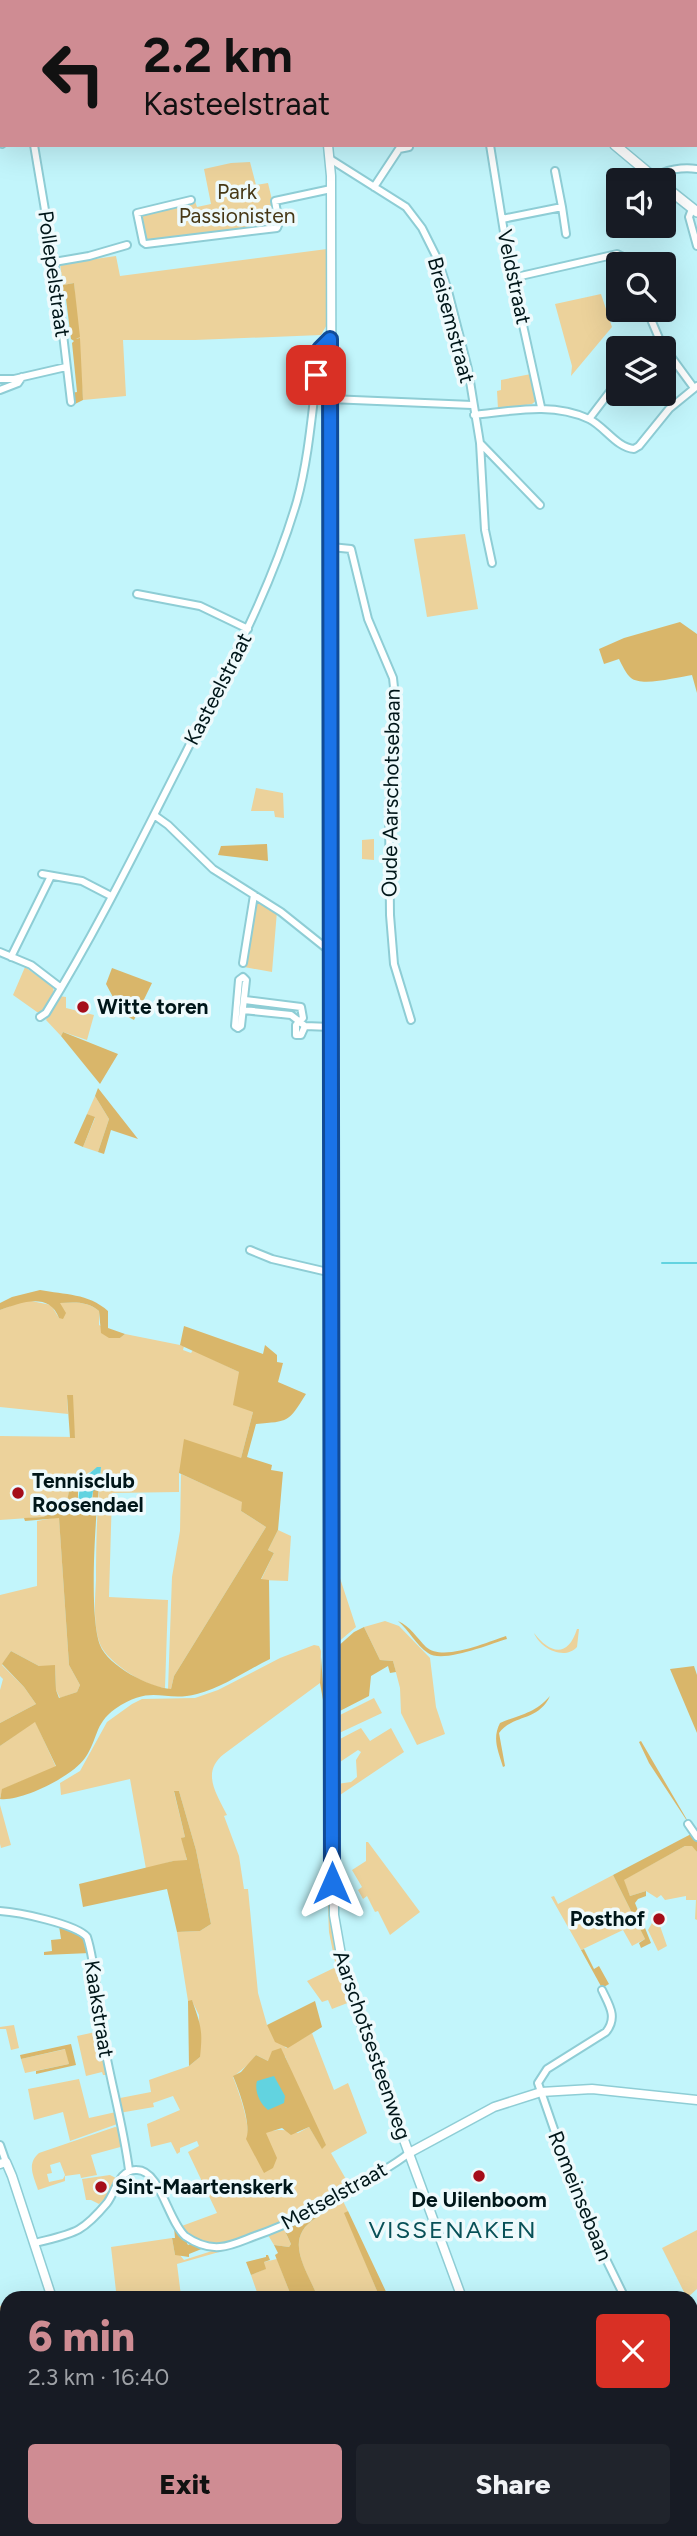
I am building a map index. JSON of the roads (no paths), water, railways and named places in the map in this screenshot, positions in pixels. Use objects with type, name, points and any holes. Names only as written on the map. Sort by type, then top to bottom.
[{"type":"main road","name":"Aarschotsesteenweg","points":[[328,147],[331,176],[334,1915],[344,1972],[459,2291]]},
{"type":"main road","points":[[617,147],[643,168]]},
{"type":"main road","points":[[676,195],[695,210]]},
{"type":"main road","points":[[409,2153],[494,2107],[541,2092],[592,2089],[697,2100]]},
{"type":"main road","points":[[3,2163],[36,2242],[50,2291]]},
{"type":"street","name":"Pollepelstraat","points":[[34,147],[54,262],[71,402]]},
{"type":"street","points":[[374,187],[399,149],[409,147]]},
{"type":"street","name":"Veldstraat","points":[[489,147],[512,278],[541,407]]},
{"type":"street","name":"Breisemstraat","points":[[330,159],[406,207],[422,228],[438,260],[468,369],[480,443],[484,519],[492,563]]},
{"type":"street","points":[[676,170],[697,169]]},
{"type":"street","points":[[555,171],[566,234]]},
{"type":"street","points":[[191,200],[137,213],[143,242],[146,244],[277,228],[279,223],[275,201],[331,189]]},
{"type":"street","points":[[502,219],[562,207]]},
{"type":"street","points":[[695,210],[690,217],[697,246]]},
{"type":"street","points":[[54,262],[127,245]]},
{"type":"street","points":[[512,278],[606,257]]},
{"type":"street","name":"Kasteelstraat","points":[[40,1017],[46,1013],[79,960],[274,573],[298,498],[320,349],[330,339]]},
{"type":"street","points":[[474,415],[541,407],[589,419],[623,445],[634,449],[669,409],[695,387],[676,362]]},
{"type":"street","points":[[0,379],[23,377],[66,367]]},
{"type":"street","points":[[0,390],[18,383],[23,377]]},
{"type":"street","points":[[589,419],[606,397]]},
{"type":"street","points":[[331,399],[472,405]]},
{"type":"street","points":[[480,443],[540,505]]},
{"type":"street","name":"Oude Aarschotsebaan","points":[[331,547],[351,549],[368,619],[393,678],[396,706],[389,813],[390,915],[394,964],[411,1020]]},
{"type":"street","points":[[137,594],[200,606],[248,629]]},
{"type":"street","points":[[154,815],[213,869],[331,951]]},
{"type":"street","points":[[42,874],[82,881],[111,896]]},
{"type":"street","points":[[11,957],[51,876]]},
{"type":"street","points":[[243,963],[254,895]]},
{"type":"street","points":[[0,952],[31,965],[61,988]]},
{"type":"street","points":[[243,977],[247,980],[243,1010],[242,1026],[238,1028],[235,1026],[238,991],[239,981],[243,977]]},
{"type":"street","points":[[245,1000],[301,1007],[302,1024]]},
{"type":"street","points":[[243,1010],[291,1015],[302,1024],[331,1027]]},
{"type":"street","points":[[250,1250],[272,1259],[332,1273]]},
{"type":"street","points":[[688,1824],[697,1837]]},
{"type":"street","name":"Kaakstraat","points":[[0,1911],[45,1920],[82,1932],[87,1937],[102,2035],[117,2111],[124,2132],[129,2171]]},
{"type":"street","points":[[541,2092],[538,2082],[547,2069],[610,2027],[612,2012],[601,1990]]},
{"type":"street","name":"Romeinsebaan","points":[[541,2092],[576,2193],[622,2291]]},
{"type":"street","points":[[0,2145],[3,2163]]},
{"type":"street","name":"Metselstraat","points":[[129,2171],[144,2171],[151,2176],[173,2221],[186,2236],[201,2244],[218,2247],[232,2245],[302,2218],[409,2153]]},
{"type":"street","points":[[36,2242],[85,2227],[109,2200],[122,2176],[129,2171]]},
{"type":"water","points":[[97,1467],[101,1467],[99,1488],[93,1491],[90,1507],[78,1507],[82,1484]]},
{"type":"water","points":[[274,2076],[285,2096],[284,2103],[268,2110],[258,2097],[256,2085],[257,2081]]},
{"type":"waterway","points":[[662,1263],[697,1263]]},
{"type":"place","name":"Witte toren","points":[[83,1007]]},
{"type":"place","name":"Tennisclub Roosendael","points":[[18,1493]]},
{"type":"place","name":"Posthof","points":[[659,1919]]},
{"type":"place","name":"De Uilenboom","points":[[479,2176]]},
{"type":"place","name":"Sint-Maartenskerk","points":[[101,2187]]},
{"type":"district","name":"VISSENAKEN","points":[[453,2230]]},
{"type":"park label","name":"Park Passionisten","points":[[237,204]]}]
